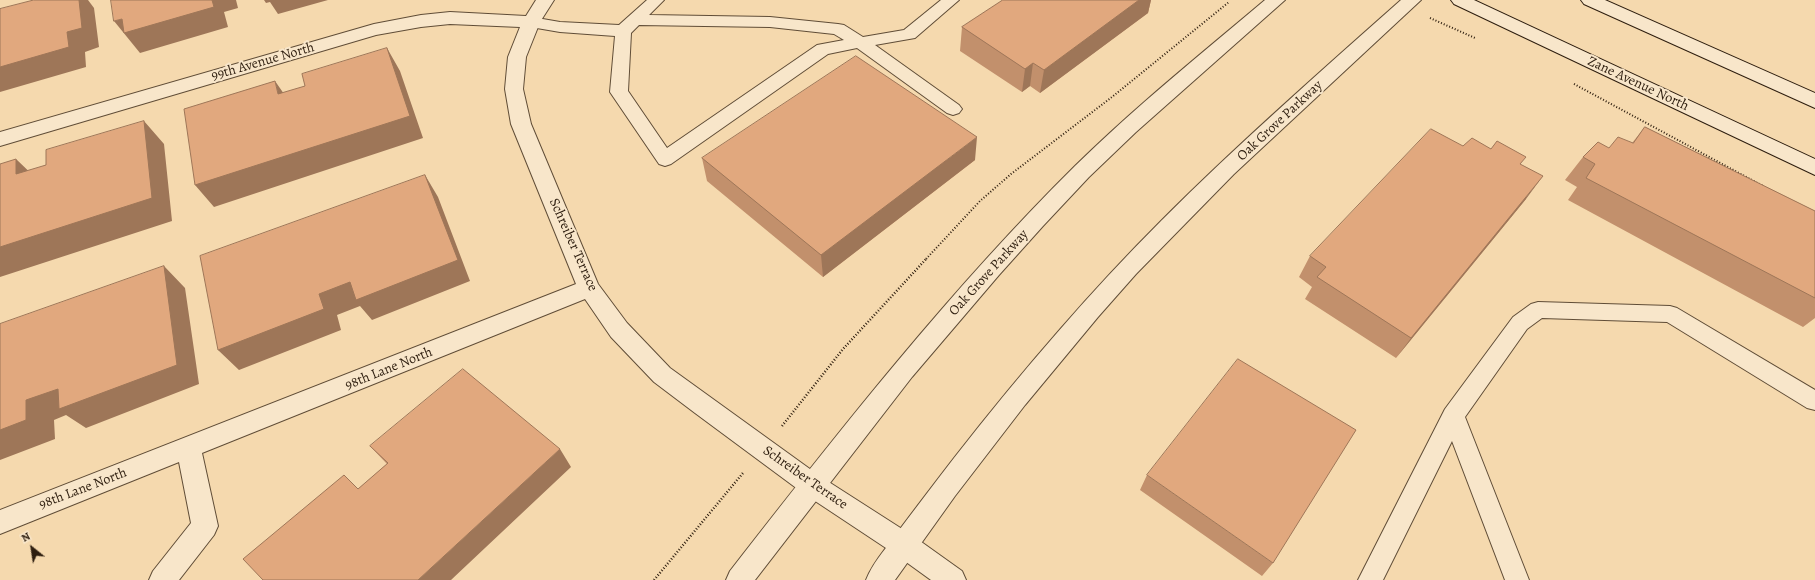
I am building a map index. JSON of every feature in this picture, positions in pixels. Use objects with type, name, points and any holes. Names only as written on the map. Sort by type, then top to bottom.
[{"type":"street","name":"Schreiber Terrace","points":[[545,0],[531,22],[517,57],[514,89],[521,124],[589,288],[619,330],[662,375],[812,485],[904,545],[953,580]]},
{"type":"street","name":"Oak Grove Parkway","points":[[739,580],[812,485],[934,335],[1009,249],[1082,172],[1153,105],[1276,0]]},
{"type":"street","name":"Zane Avenue North","points":[[1460,0],[1815,168]]},
{"type":"street","points":[[1590,0],[1815,102]]},
{"type":"street","name":"Oak Grove Parkway","points":[[879,580],[1022,390],[1105,294],[1167,228],[1205,191],[1299,102],[1408,4]]},
{"type":"street","name":"99th Avenue North","points":[[0,139],[374,30],[414,22],[450,18],[488,18],[531,22]]},
{"type":"street","name":"98th Lane North","points":[[0,522],[589,288]]},
{"type":"street","points":[[162,580],[205,526],[189,448]]},
{"type":"lane","points":[[656,0],[629,26],[619,92],[665,160],[823,49],[910,34],[951,0]]},
{"type":"lane","points":[[531,22],[560,27],[770,22],[838,29],[862,43],[953,109]]},
{"type":"lane","points":[[1370,580],[1453,416],[1520,323],[1538,310],[1670,314],[1815,401]]},
{"type":"lane","points":[[1453,416],[1517,580]]},
{"type":"path","points":[[807,396],[843,349],[980,201],[1011,174],[1112,97],[1232,0]]},
{"type":"path","points":[[1408,4],[1478,39]]},
{"type":"path","points":[[1573,84],[1766,187]]},
{"type":"path","points":[[654,580],[715,507]]},
{"type":"building","points":[[34,0],[79,0],[82,28],[67,32],[69,47],[0,67],[0,9]]},
{"type":"building","points":[[111,0],[212,0],[214,7],[124,33],[122,19],[114,21]]},
{"type":"building","points":[[1003,0],[1139,0],[1044,70],[1033,63],[1025,69],[962,27]]},
{"type":"building","points":[[387,48],[410,116],[195,185],[184,109],[275,81],[278,94],[305,86],[302,74]]},
{"type":"building","points":[[856,56],[977,137],[821,255],[702,158]]},
{"type":"building","points":[[144,121],[152,198],[0,247],[0,164],[16,159],[16,174],[46,165],[46,150]]},
{"type":"building","points":[[1645,127],[1815,211],[1815,298],[1586,178],[1595,164],[1583,157],[1598,142],[1609,148],[1618,137],[1633,143]]},
{"type":"building","points":[[1431,129],[1463,146],[1472,138],[1491,149],[1497,141],[1526,157],[1520,164],[1543,176],[1411,338],[1317,277],[1326,267],[1310,256]]},
{"type":"building","points":[[425,175],[458,260],[356,300],[350,282],[319,294],[324,309],[218,350],[200,256]]},
{"type":"building","points":[[164,266],[177,365],[59,409],[58,389],[26,400],[26,420],[0,430],[0,324]]},
{"type":"building","points":[[1238,359],[1356,430],[1273,563],[1147,475]]},
{"type":"building","points":[[463,369],[560,449],[418,580],[263,580],[243,559],[344,475],[358,489],[388,463],[370,446]]}]
